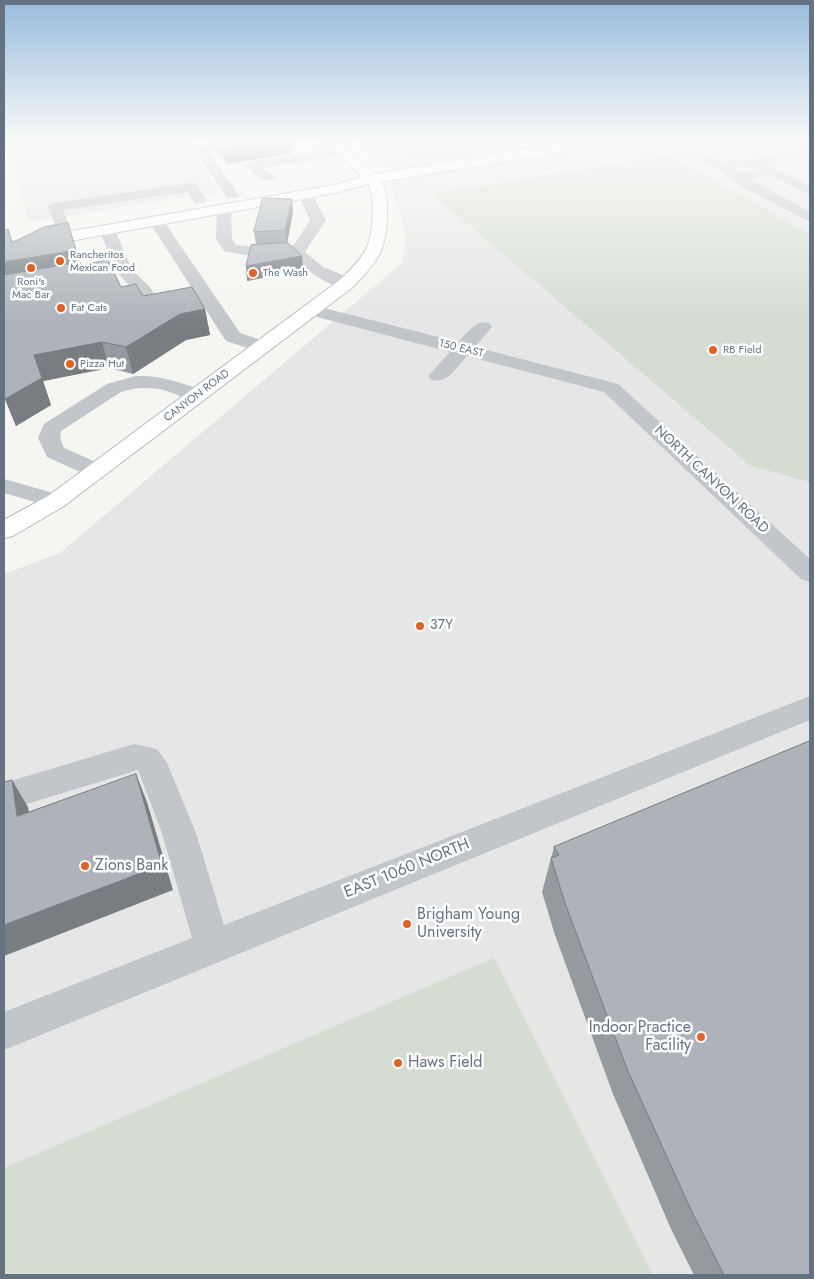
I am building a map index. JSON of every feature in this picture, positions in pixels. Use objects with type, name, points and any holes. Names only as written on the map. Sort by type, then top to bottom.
[{"type":"main road","points":[[4,234],[184,203]]},
{"type":"main road","points":[[4,248],[156,220],[222,203]]},
{"type":"main road","name":"CANYON ROAD","points":[[4,530],[56,501],[348,283],[358,273],[376,246],[381,203]]},
{"type":"street","points":[[228,203],[224,239],[230,248],[256,254],[299,249],[318,220],[309,203]]},
{"type":"street","points":[[782,203],[810,218]]},
{"type":"street","points":[[156,220],[233,336],[263,347]]},
{"type":"street","points":[[107,230],[126,274],[143,290],[153,306],[206,297]]},
{"type":"street","points":[[293,250],[317,270],[348,283]]},
{"type":"street","points":[[108,277],[126,274]]},
{"type":"street","name":"150 EAST","points":[[312,310],[611,388]]},
{"type":"street","points":[[438,376],[464,350],[483,327]]},
{"type":"street","points":[[97,471],[55,452],[49,438],[52,428],[114,388],[136,381],[157,382],[198,395]]},
{"type":"street","name":"NORTH CANYON ROAD","points":[[611,388],[810,572]]},
{"type":"street","points":[[4,486],[56,501]]},
{"type":"street","name":"EAST 1060 NORTH","points":[[4,1031],[810,708]]},
{"type":"street","points":[[4,796],[134,756],[146,758],[151,763],[179,833],[213,947]]},
{"type":"shaded area","points":[[23,203],[152,203],[29,222]]},
{"type":"shaded area","name":"Brigham Young University","points":[[396,203],[810,203],[810,1275],[4,1275],[4,574],[60,553],[402,263],[406,235]]},
{"type":"shaded area","name":"RB Field","points":[[443,203],[754,203],[810,234],[810,482],[751,466]]},
{"type":"shaded area","name":"Haws Field","points":[[494,958],[653,1275],[4,1275],[4,1168]]},
{"type":"building","points":[[262,203],[291,203],[285,230],[254,232]]},
{"type":"building","points":[[68,223],[76,250],[4,262],[4,231],[8,229],[12,243],[44,227]]},
{"type":"building","points":[[288,243],[302,256],[246,266],[251,245]]},
{"type":"building","points":[[108,260],[121,287],[136,284],[143,296],[192,287],[205,309],[180,314],[126,347],[102,342],[34,355],[42,378],[5,399],[4,275],[80,262],[81,265]]},
{"type":"building","name":"Indoor Practice Facility","points":[[810,741],[810,1275],[724,1275],[692,1212],[627,1069],[565,903],[551,858],[559,855],[554,847]]},
{"type":"building","name":"Zions Bank","points":[[136,774],[162,865],[4,925],[4,782],[12,780],[17,816]]},
{"type":"place","name":"Rancheritos Mexican Food","points":[[60,261]]},
{"type":"place","name":"Roni's Mac Bar","points":[[31,268]]},
{"type":"place","name":"The Wash","points":[[253,273]]},
{"type":"place","name":"Fat Cats","points":[[61,308]]},
{"type":"place","name":"RB Field","points":[[713,350]]},
{"type":"place","name":"Pizza Hut","points":[[70,364]]},
{"type":"place","name":"37Y","points":[[420,626]]},
{"type":"place","name":"Zions Bank","points":[[85,866]]},
{"type":"place","name":"Brigham Young University","points":[[407,924]]},
{"type":"place","name":"Indoor Practice Facility","points":[[701,1037]]},
{"type":"place","name":"Haws Field","points":[[398,1063]]}]
